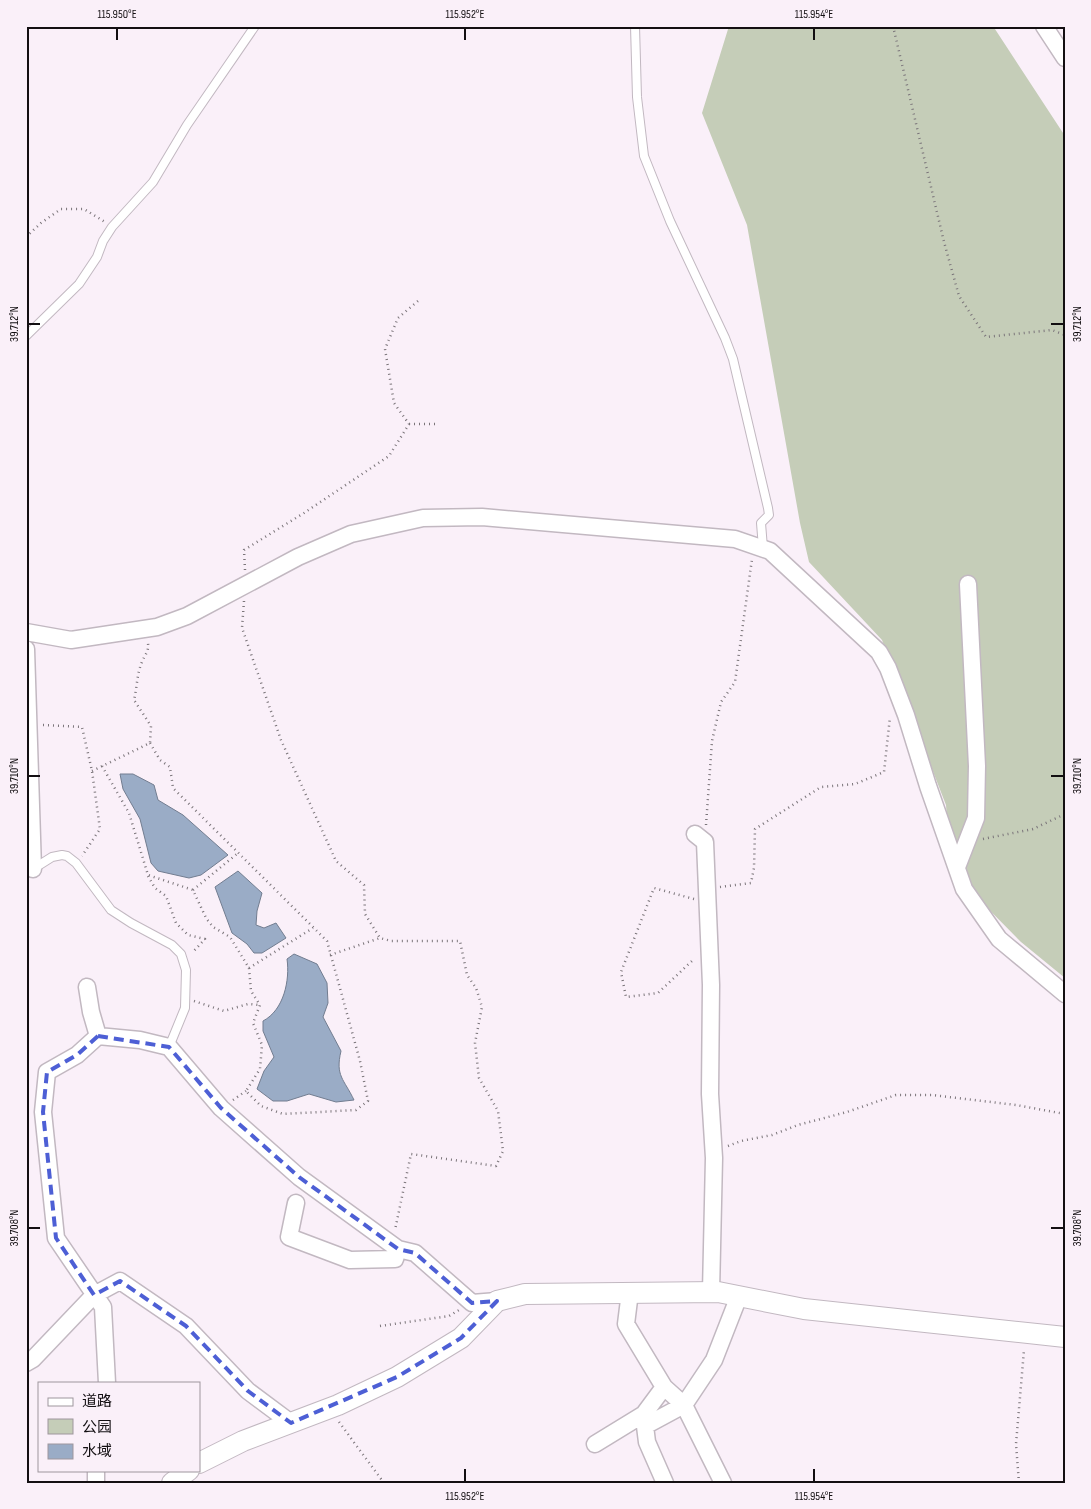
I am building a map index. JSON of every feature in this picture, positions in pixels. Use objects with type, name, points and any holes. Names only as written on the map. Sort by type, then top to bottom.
[{"type":"street","points":[[1044,26],[1065,58]]},
{"type":"street","points":[[26,632],[71,640],[157,627],[187,616],[298,557],[351,534],[423,518],[482,517],[735,539],[770,551],[879,652],[888,668],[906,715],[928,786],[964,889],[999,939],[1065,994]]},
{"type":"street","points":[[957,866],[976,818],[977,766],[968,584]]},
{"type":"street","points":[[26,649],[30,725],[29,871]]},
{"type":"street","points":[[700,838],[707,896],[710,960],[710,1094],[714,1151],[711,1292]]},
{"type":"street","points":[[87,987],[91,1012],[98,1036]]},
{"type":"street","points":[[107,1382],[103,1307],[56,1238],[43,1112],[47,1072],[77,1055],[98,1036],[140,1040],[169,1046],[221,1108],[299,1177],[395,1247],[415,1253],[472,1303],[497,1301],[525,1294],[711,1292],[804,1309],[1065,1337]]},
{"type":"street","points":[[296,1203],[290,1237],[350,1260],[395,1259],[395,1247]]},
{"type":"street","points":[[26,1364],[94,1295],[120,1281],[186,1326],[248,1391],[291,1423]]},
{"type":"street","points":[[630,1292],[626,1324],[664,1387],[684,1405],[723,1483]]},
{"type":"street","points":[[665,1483],[647,1442],[646,1426],[684,1405],[714,1360],[739,1296]]},
{"type":"street","points":[[200,1462],[243,1441],[330,1408],[397,1377],[461,1338],[497,1301]]},
{"type":"street","points":[[595,1444],[644,1414],[664,1387]]},
{"type":"street","points":[[172,1483],[186,1472]]},
{"type":"lane","points":[[26,336],[78,284],[97,257],[103,241],[112,227],[152,182],[187,125],[256,26]]},
{"type":"lane","points":[[636,26],[637,97],[644,156],[670,221],[733,359],[769,515],[761,523],[758,547]]},
{"type":"lane","points":[[29,871],[57,855],[67,856],[76,863],[111,910],[172,945],[184,960],[186,998],[183,1017],[169,1046]]},
{"type":"path","points":[[893,26],[944,242],[959,296],[986,337],[1052,330],[1065,335]]},
{"type":"path","points":[[26,237],[41,223],[61,209],[84,209],[112,227]]},
{"type":"path","points":[[409,424],[394,403],[385,349],[398,318],[418,301]]},
{"type":"path","points":[[409,424],[437,424]]},
{"type":"path","points":[[380,938],[365,914],[364,885],[336,861],[281,740],[242,628],[246,585],[244,550],[304,513],[389,456],[409,424]]},
{"type":"path","points":[[700,838],[712,741],[721,702],[735,682],[758,547]]},
{"type":"path","points":[[147,628],[149,650],[141,663],[138,687],[134,700],[151,726],[150,743],[160,760],[170,767],[173,788],[327,941],[360,1061],[368,1101],[356,1110],[283,1114],[261,1106],[246,1091],[260,1069],[262,1045],[253,1023],[260,1005]]},
{"type":"path","points":[[710,960],[693,960],[658,993],[626,997],[621,972],[654,888],[707,896],[751,883],[754,868],[755,829],[821,787],[855,784],[884,772],[891,713]]},
{"type":"path","points":[[30,725],[82,727],[92,771],[100,828],[76,863]]},
{"type":"path","points":[[92,771],[150,743]]},
{"type":"path","points":[[102,766],[130,813],[148,875],[155,888],[166,896],[176,923],[188,935],[205,939],[184,960]]},
{"type":"path","points":[[979,840],[1033,829],[1065,814]]},
{"type":"path","points":[[193,890],[238,853]]},
{"type":"path","points":[[148,875],[193,890],[206,918],[213,927],[230,937],[249,968],[251,991],[260,1005]]},
{"type":"path","points":[[249,968],[313,928]]},
{"type":"path","points":[[330,955],[380,938],[391,941],[460,942],[467,975],[476,988],[482,1007],[475,1043],[478,1078],[498,1111],[503,1151],[496,1166],[411,1154],[395,1247]]},
{"type":"path","points":[[186,998],[224,1011],[248,1004],[260,1005]]},
{"type":"path","points":[[714,1151],[741,1141],[772,1136],[798,1125],[848,1112],[896,1095],[932,1095],[1016,1105],[1065,1114]]},
{"type":"path","points":[[380,1326],[449,1316],[472,1303]]},
{"type":"path","points":[[1019,1483],[1016,1444],[1025,1333]]},
{"type":"path","points":[[330,1408],[384,1483]]},
{"type":"highlighted area","points":[[98,1036],[169,1047],[221,1108],[299,1177],[398,1249],[415,1253],[472,1303],[497,1301],[461,1338],[397,1377],[291,1423],[248,1391],[186,1326],[120,1281],[94,1295],[56,1238],[43,1112],[47,1072],[77,1055]]},
{"type":"green space","points":[[729,26],[993,26],[1065,136],[1065,978],[1021,942],[951,871],[946,805],[882,640],[809,562],[800,523],[747,225],[702,113]]},
{"type":"water","points":[[120,774],[133,774],[154,785],[158,800],[183,815],[228,855],[201,875],[189,878],[158,871],[151,863],[140,819],[123,789]]},
{"type":"water","points":[[238,871],[262,893],[257,911],[256,925],[264,928],[276,923],[286,938],[262,953],[254,953],[247,944],[232,933],[215,887]]},
{"type":"water","points":[[294,954],[317,964],[327,983],[328,1003],[323,1017],[341,1051],[339,1059],[340,1072],[354,1100],[336,1102],[309,1094],[287,1101],[273,1101],[257,1089],[264,1071],[274,1057],[263,1031],[263,1021],[276,1010],[281,1002],[286,985],[287,959]]}]
